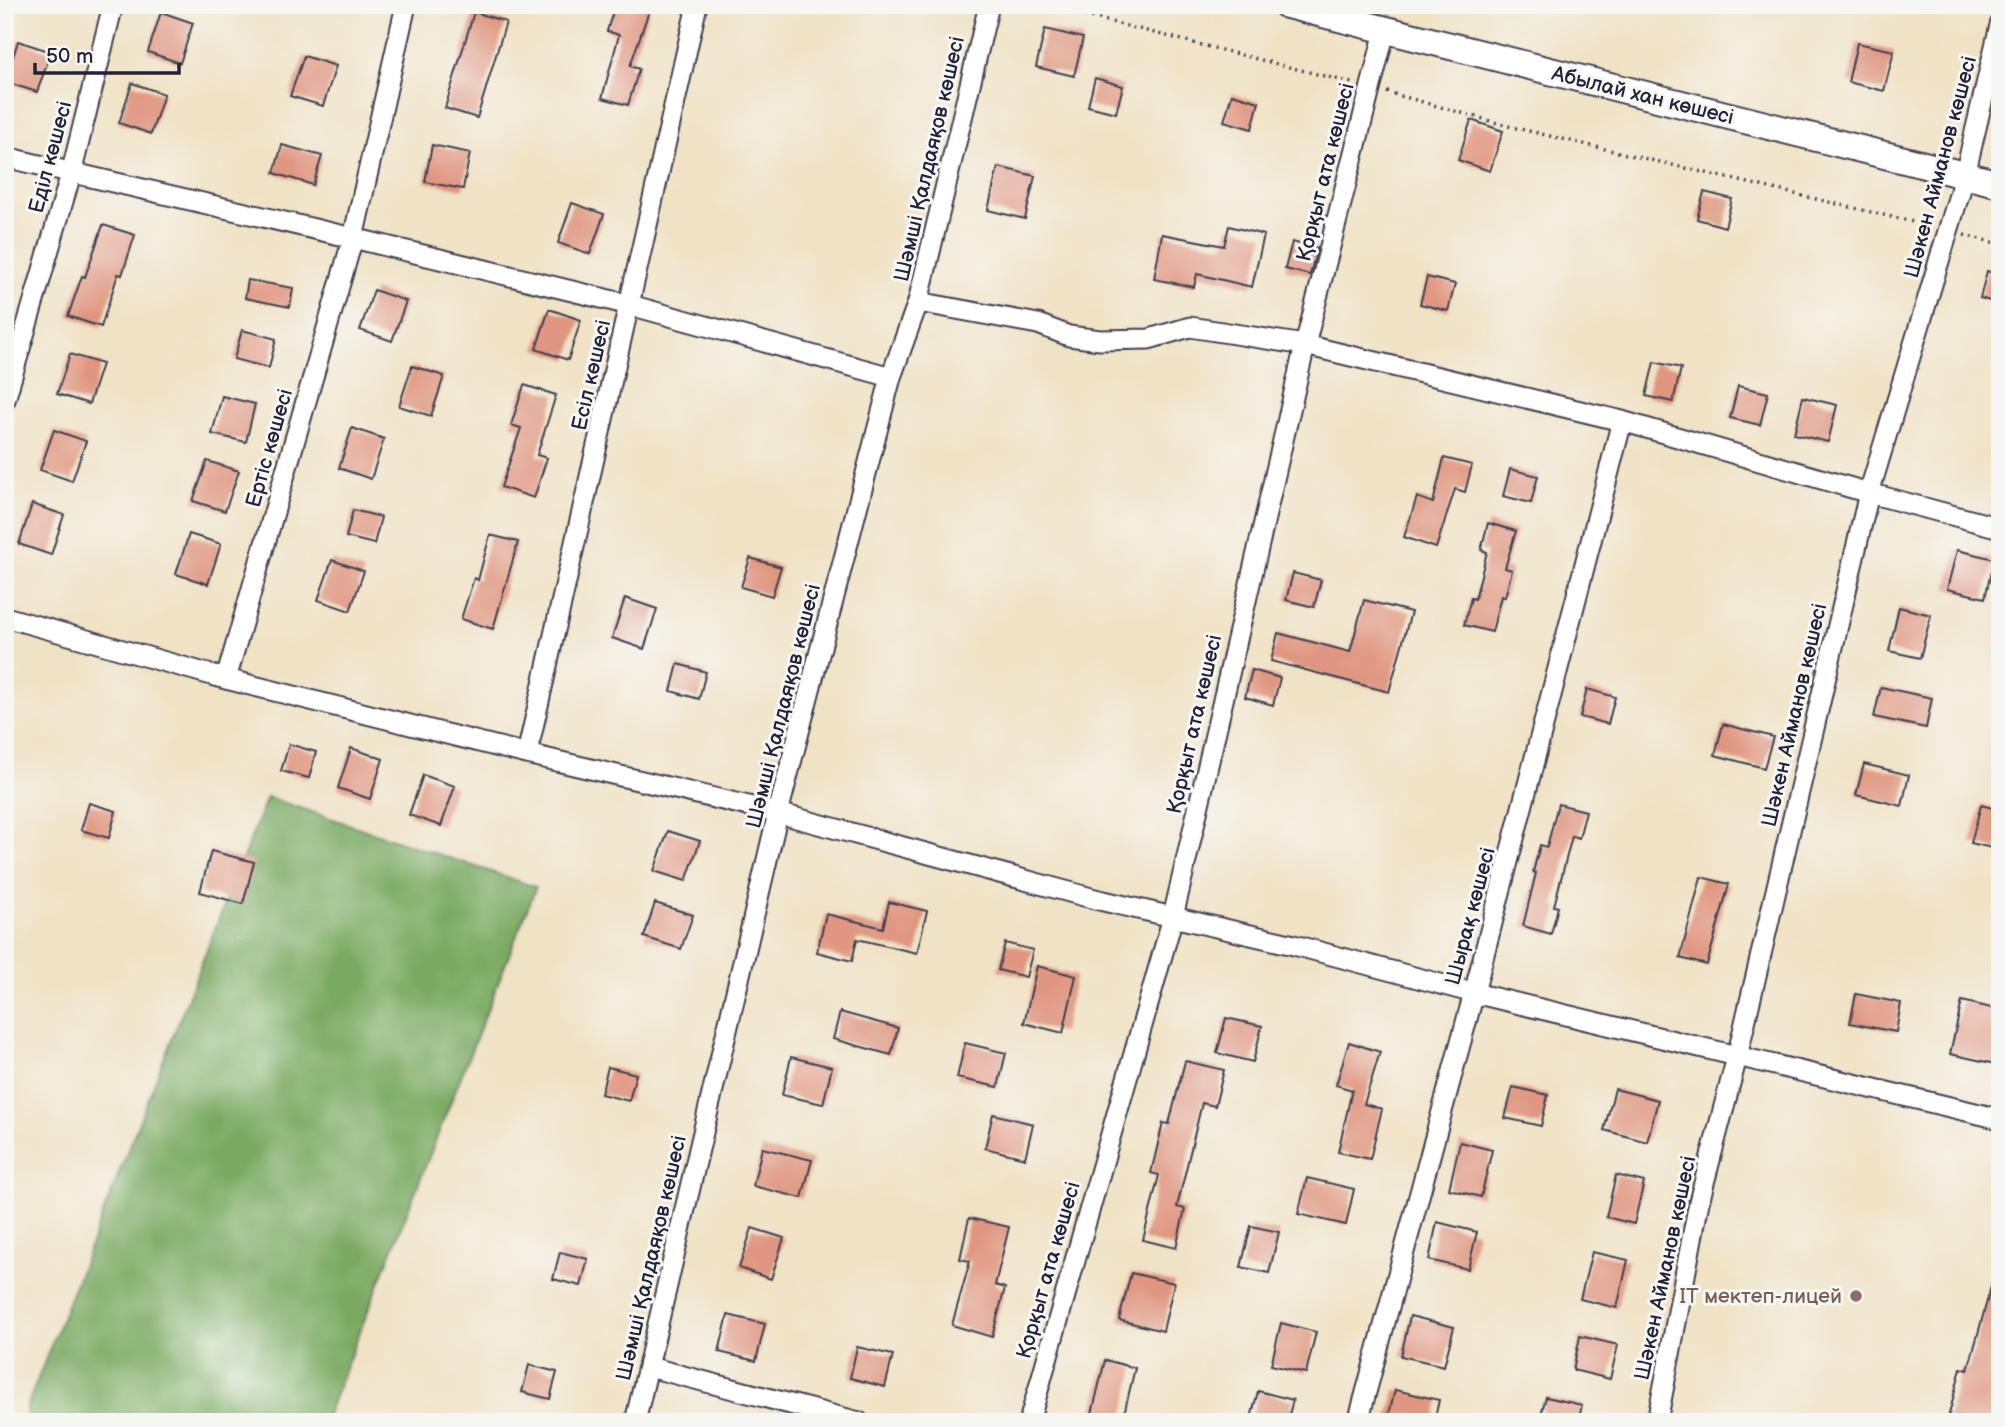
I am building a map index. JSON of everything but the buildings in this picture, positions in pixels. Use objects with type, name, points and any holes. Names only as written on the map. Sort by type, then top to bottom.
[{"type":"street","name":"Еділ көшесі","points":[[5,400],[71,174],[113,5]]},
{"type":"street","name":"Ертіс көшесі","points":[[226,679],[353,237],[406,5]]},
{"type":"street","name":"Есіл көшесі","points":[[527,754],[697,5]]},
{"type":"street","name":"Шәмші Қалдаяқов көшесі","points":[[635,1422],[778,813],[891,377],[918,302],[989,5]]},
{"type":"street","name":"Абылай хан көшесі","points":[[1292,6],[2000,184]]},
{"type":"street","name":"Шәкен Айманов көшесі","points":[[1657,1422],[1699,1202],[1737,1057],[1869,493],[1965,175],[2000,25]]},
{"type":"street","name":"Қорқыт ата көшесі","points":[[1028,1422],[1173,917],[1305,345],[1385,31]]},
{"type":"street","points":[[5,157],[353,237],[630,306],[891,377]]},
{"type":"street","points":[[918,302],[1038,324],[1069,336],[1100,340],[1149,339],[1190,327],[1305,345],[1622,421],[2000,528]]},
{"type":"street","name":"Шырақ көшесі","points":[[1358,1422],[1474,993],[1622,421]]},
{"type":"street","points":[[5,617],[226,679],[778,813],[1095,899],[1294,945],[1474,993],[2000,1119]]},
{"type":"street","points":[[649,1367],[859,1422]]},
{"type":"path","points":[[1044,5],[1512,127],[2000,244]]},
{"type":"green space","points":[[267,797],[536,887],[324,1422],[27,1422],[26,1409]]},
{"type":"place","name":"IT мектеп-лицей","points":[[1856,1296]]}]
